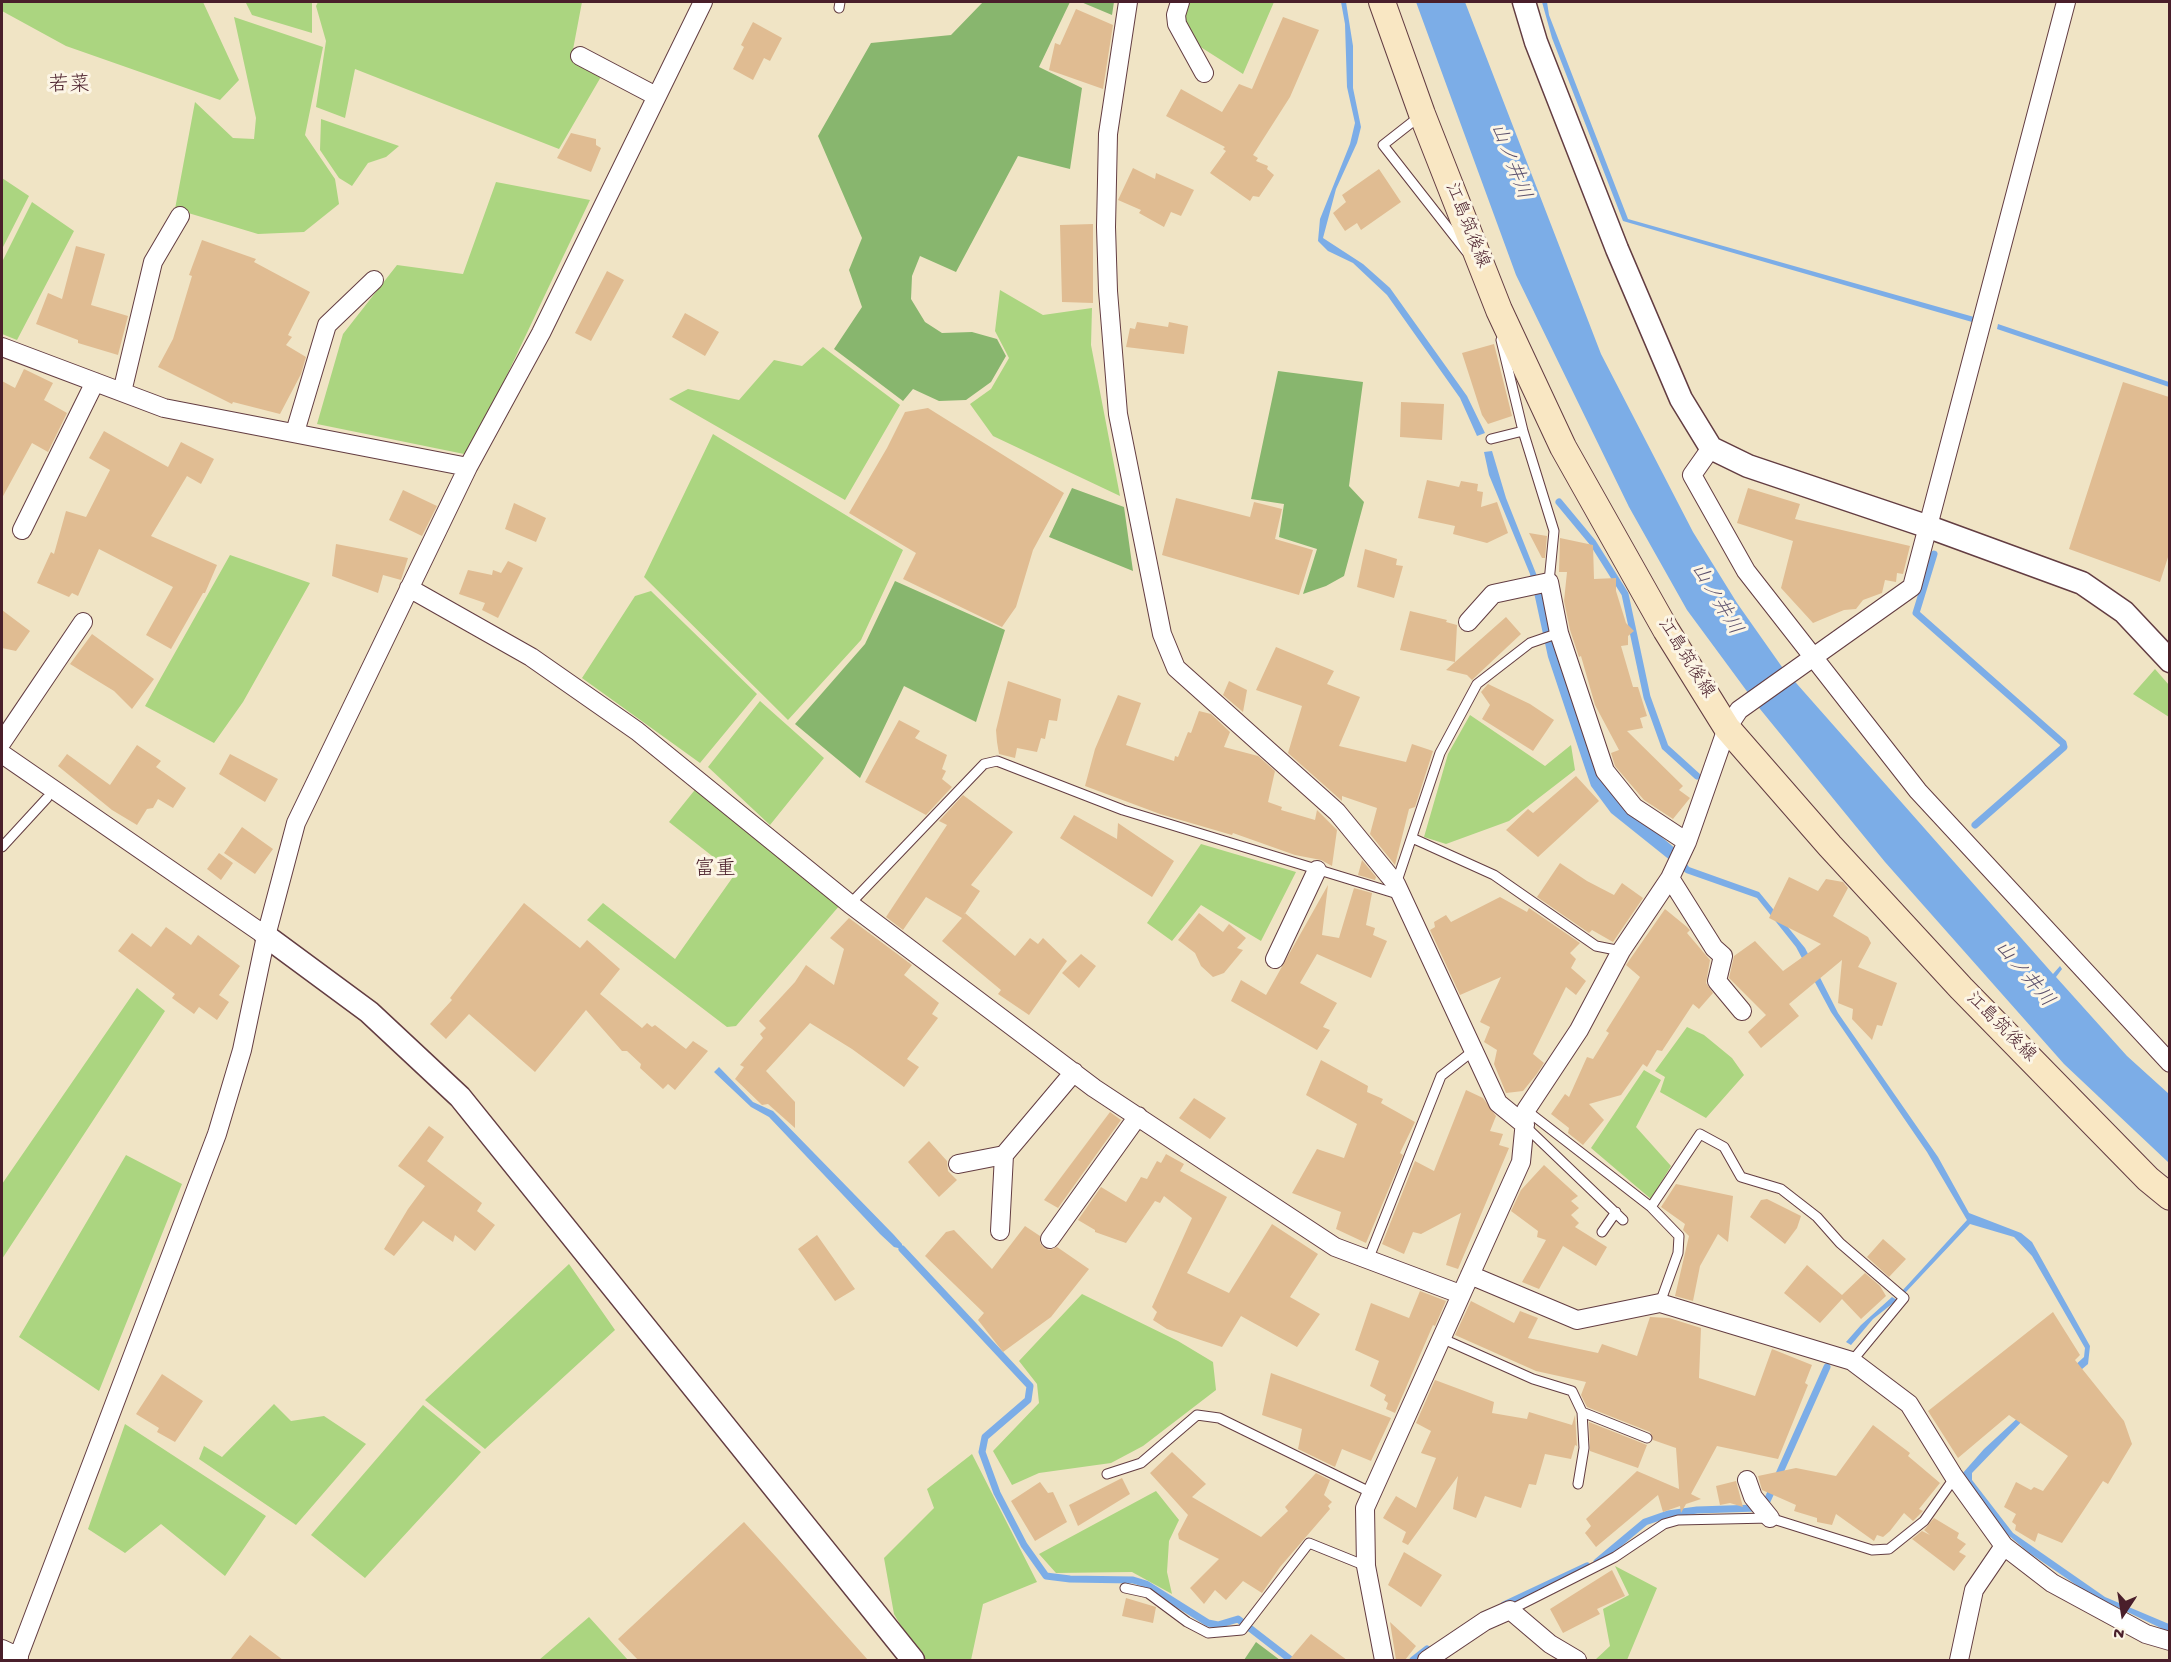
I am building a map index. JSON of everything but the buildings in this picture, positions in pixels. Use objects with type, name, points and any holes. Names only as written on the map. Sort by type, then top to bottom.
[{"type":"main road","name":"江島筑後線","points":[[1383,2],[1422,114],[1486,278],[1563,447],[1666,630],[1830,846],[1961,988],[2148,1179],[2169,1197]]},
{"type":"street","points":[[2,1648],[18,1659],[217,1134],[242,1050],[266,936],[296,823],[468,467],[541,333],[703,2]]},
{"type":"street","points":[[1128,2],[1108,134],[1106,226],[1108,291],[1118,414],[1162,634],[1176,668],[1337,812],[1399,890],[1498,1103],[1525,1118]]},
{"type":"street","points":[[1180,2],[1176,15],[1177,24],[1204,73]]},
{"type":"street","points":[[1524,2],[1536,42],[1617,249],[1681,399],[1711,448],[1748,466],[1929,527],[2082,583],[2124,612],[2169,661]]},
{"type":"street","points":[[1384,1660],[1366,1566],[1365,1508],[1521,1162],[1525,1118],[1579,1030],[1621,951],[1670,878],[1687,842],[1733,719],[1797,669],[1911,587],[1929,527],[2066,2]]},
{"type":"street","points":[[580,56],[656,96]]},
{"type":"street","points":[[122,392],[153,262],[180,216]]},
{"type":"street","points":[[295,432],[327,326],[374,280]]},
{"type":"street","points":[[2,347],[164,408],[468,467]]},
{"type":"street","points":[[22,530],[95,382]]},
{"type":"street","points":[[1711,448],[1692,475],[1746,571],[1918,790],[2169,1063]]},
{"type":"street","points":[[1468,622],[1493,594],[1549,582],[1559,633],[1605,771],[1634,807],[1687,842]]},
{"type":"street","points":[[409,588],[531,657],[637,731],[850,904],[1074,1072],[1138,1116],[1335,1247],[1460,1294]]},
{"type":"street","points":[[2,742],[83,622]]},
{"type":"street","points":[[2,754],[266,936],[369,1012],[460,1097],[913,1660]]},
{"type":"street","points":[[1275,959],[1317,870]]},
{"type":"street","points":[[1670,878],[1714,948],[1723,956],[1717,981],[1742,1011]]},
{"type":"street","points":[[1000,1231],[1004,1155],[1074,1072]]},
{"type":"street","points":[[1050,1239],[1138,1116]]},
{"type":"street","points":[[958,1164],[1004,1155]]},
{"type":"street","points":[[1470,1275],[1577,1320],[1660,1304],[1852,1361],[1909,1404],[1954,1477],[2004,1546],[2052,1583],[2146,1634],[2169,1641]]},
{"type":"street","points":[[1747,1480],[1753,1497],[1770,1518]]},
{"type":"street","points":[[1959,1660],[1974,1590],[2004,1546]]},
{"type":"street","points":[[1427,1660],[1485,1621],[1510,1610],[1550,1644],[1577,1660]]},
{"type":"lane","points":[[1422,114],[1383,145],[1486,278],[1523,432],[1554,531],[1549,582]]},
{"type":"lane","points":[[1491,440],[1523,432]]},
{"type":"lane","points":[[850,904],[984,764],[997,761],[1123,810],[1317,870],[1399,890],[1412,838],[1440,753],[1477,684],[1530,643],[1559,633]]},
{"type":"lane","points":[[2,847],[47,798]]},
{"type":"lane","points":[[1412,838],[1494,875],[1596,946],[1621,951]]},
{"type":"lane","points":[[1368,1260],[1441,1076],[1473,1051]]},
{"type":"lane","points":[[1525,1118],[1651,1207],[1679,1236],[1678,1253],[1660,1304]]},
{"type":"lane","points":[[1525,1118],[1620,1216],[1602,1232]]},
{"type":"lane","points":[[1651,1207],[1700,1134],[1724,1147],[1741,1177],[1780,1189],[1816,1217],[1840,1243],[1904,1298],[1852,1361]]},
{"type":"lane","points":[[1441,1338],[1533,1379],[1572,1391],[1582,1412],[1584,1448],[1578,1484]]},
{"type":"lane","points":[[1582,1412],[1647,1438]]},
{"type":"lane","points":[[1107,1474],[1141,1463],[1197,1415],[1219,1418],[1372,1493]]},
{"type":"lane","points":[[1510,1610],[1614,1557],[1664,1524],[1678,1520],[1770,1518],[1872,1550],[1889,1549],[1924,1521],[1954,1477]]},
{"type":"lane","points":[[1125,1588],[1148,1593],[1187,1622],[1208,1633],[1242,1630],[1309,1543],[1366,1566]]},
{"type":"green space","points":[[2,2],[203,2],[239,80],[220,100],[66,46],[2,11]]},
{"type":"green space","points":[[239,2],[312,2],[312,33],[252,15],[246,3]]},
{"type":"green space","points":[[318,2],[582,2],[571,60],[602,75],[559,149],[355,69],[345,118],[316,107],[326,41],[316,6]]},
{"type":"green space","points":[[983,2],[1070,2],[1039,67],[1082,88],[1070,169],[1018,156],[956,272],[920,256],[912,276],[911,299],[925,322],[942,333],[972,332],[997,339],[1006,356],[991,382],[966,400],[939,401],[913,389],[903,401],[834,349],[862,307],[849,270],[862,238],[818,136],[871,43],[951,35]]},
{"type":"green space","points":[[1081,2],[1114,2],[1112,15]]},
{"type":"green space","points":[[1187,2],[1274,2],[1243,74],[1199,46],[1184,19]]},
{"type":"green space","points":[[234,17],[323,47],[305,135],[335,179],[339,204],[304,232],[258,234],[175,209],[195,102],[233,138],[254,139],[256,118]]},
{"type":"green space","points":[[321,119],[399,146],[386,157],[368,163],[352,186],[339,178],[320,150]]},
{"type":"green space","points":[[2,178],[29,196],[2,249]]},
{"type":"green space","points":[[496,182],[590,200],[469,455],[317,424],[343,334],[397,265],[463,274]]},
{"type":"green space","points":[[32,202],[74,231],[17,340],[2,334],[2,262]]},
{"type":"green space","points":[[1000,290],[1043,315],[1092,308],[1091,345],[1120,496],[993,436],[970,404],[991,389],[1009,358],[995,331]]},
{"type":"green space","points":[[823,347],[900,405],[845,500],[669,399],[688,389],[739,400],[774,360],[802,366]]},
{"type":"green space","points":[[1278,371],[1363,382],[1349,486],[1364,502],[1344,576],[1326,586],[1303,594],[1317,549],[1279,537],[1284,504],[1251,499]]},
{"type":"green space","points":[[713,434],[903,550],[861,640],[788,720],[644,577]]},
{"type":"green space","points":[[1072,488],[1124,507],[1133,571],[1049,537]]},
{"type":"green space","points":[[230,555],[310,583],[243,702],[214,743],[145,706]]},
{"type":"green space","points":[[895,581],[1005,630],[976,722],[904,686],[860,778],[795,724],[865,644]]},
{"type":"green space","points":[[651,591],[757,694],[700,763],[582,678],[635,596]]},
{"type":"green space","points":[[2155,669],[2169,685],[2169,717],[2133,694]]},
{"type":"green space","points":[[760,701],[824,758],[770,825],[708,767]]},
{"type":"green space","points":[[1470,715],[1545,766],[1571,745],[1575,770],[1509,821],[1446,844],[1424,837],[1448,754]]},
{"type":"green space","points":[[698,786],[840,905],[736,1026],[727,1027],[587,920],[603,903],[675,959],[735,874],[669,822]]},
{"type":"green space","points":[[1201,844],[1296,872],[1261,941],[1201,905],[1172,941],[1147,923]]},
{"type":"green space","points":[[137,988],[165,1011],[2,1259],[2,1184]]},
{"type":"green space","points":[[1687,1027],[1704,1035],[1732,1058],[1744,1075],[1706,1118],[1660,1092],[1665,1077],[1655,1071]]},
{"type":"green space","points":[[1644,1070],[1661,1080],[1636,1127],[1671,1166],[1651,1199],[1591,1148]]},
{"type":"green space","points":[[126,1155],[182,1184],[99,1391],[19,1337]]},
{"type":"green space","points":[[569,1264],[615,1330],[485,1449],[425,1400]]},
{"type":"green space","points":[[1082,1294],[1178,1341],[1213,1362],[1216,1390],[1143,1446],[1111,1463],[1039,1473],[1012,1485],[993,1451],[1039,1403],[1037,1384],[1019,1361]]},
{"type":"green space","points":[[274,1404],[291,1421],[324,1416],[366,1444],[296,1525],[199,1459],[204,1446],[222,1457]]},
{"type":"green space","points":[[423,1405],[481,1452],[365,1578],[311,1535]]},
{"type":"green space","points":[[125,1424],[266,1516],[225,1576],[161,1524],[125,1553],[88,1529]]},
{"type":"green space","points":[[972,1454],[1037,1582],[983,1604],[971,1660],[921,1660],[894,1614],[884,1558],[934,1508],[927,1489]]},
{"type":"green space","points":[[1156,1491],[1179,1520],[1169,1541],[1167,1572],[1172,1594],[1132,1572],[1056,1573],[1039,1554]]},
{"type":"green space","points":[[1615,1566],[1657,1588],[1627,1660],[1595,1660],[1610,1646],[1603,1609],[1629,1595]]},
{"type":"green space","points":[[589,1617],[628,1660],[539,1660]]},
{"type":"green space","points":[[1256,1642],[1280,1660],[1244,1660]]},
{"type":"water","points":[[1341,2],[1346,2],[1353,46],[1353,88],[1361,127],[1357,143],[1336,189],[1323,238],[1363,264],[1390,288],[1467,396],[1485,433],[1477,436],[1460,398],[1387,295],[1353,263],[1328,251],[1318,241],[1320,219],[1350,144],[1355,123],[1347,87],[1345,24]]},
{"type":"water","name":"山ノ井川","points":[[1416,2],[1465,2],[1601,354],[1693,532],[1737,603],[1782,667],[2053,974],[2060,966],[2062,969],[2056,977],[2127,1056],[2169,1094],[2169,1163],[2064,1064],[1885,862],[1760,709],[1687,610],[1629,507],[1516,275]]},
{"type":"water","points":[[1542,2],[1547,2],[1549,15],[1628,219],[1974,317],[1972,322],[1623,221],[1552,38]]},
{"type":"water","points":[[1998,324],[2169,382],[2169,387],[1997,329]]},
{"type":"water","points":[[1492,451],[1506,498],[1630,810],[1677,850],[1689,867],[1759,892],[1805,948],[1838,1013],[1938,1157],[1969,1213],[2021,1233],[2032,1242],[2090,1346],[2088,1364],[2028,1415],[1972,1473],[1972,1480],[2013,1533],[2105,1597],[2169,1624],[2169,1632],[2088,1593],[2028,1552],[2000,1528],[1962,1474],[1984,1449],[2084,1357],[2085,1348],[2032,1256],[2014,1237],[1970,1224],[1905,1293],[1902,1291],[1967,1220],[1927,1152],[1831,1012],[1796,947],[1757,898],[1686,873],[1611,813],[1591,786],[1548,657],[1530,574],[1489,475],[1484,452]]},
{"type":"water","points":[[719,1067],[753,1102],[773,1111],[894,1235],[902,1244],[902,1249],[894,1247],[880,1234],[769,1117],[751,1107],[714,1072]]},
{"type":"water","points":[[1892,1297],[1897,1300],[1873,1319],[1851,1345],[1846,1342],[1861,1325]]},
{"type":"waterway","points":[[1559,502],[1593,543],[1625,594],[1647,697],[1665,747],[1697,776]]},
{"type":"waterway","points":[[1934,554],[1916,613],[2063,743],[2064,747],[1975,825]]},
{"type":"waterway","points":[[902,1249],[1030,1386],[1028,1400],[985,1437],[982,1452],[997,1493],[1024,1545],[1046,1576],[1070,1579],[1133,1580],[1146,1584],[1208,1623],[1218,1625],[1238,1619],[1291,1660]]},
{"type":"waterway","points":[[1597,1562],[1645,1522],[1668,1514],[1697,1510],[1757,1508],[1767,1501],[1827,1367]]},
{"type":"waterway","points":[[1504,1605],[1587,1566]]},
{"type":"waterway","points":[[1413,1660],[1427,1649]]},
{"type":"district","name":"若菜","points":[[69,87]]},
{"type":"district","name":"富重","points":[[715,871]]}]
